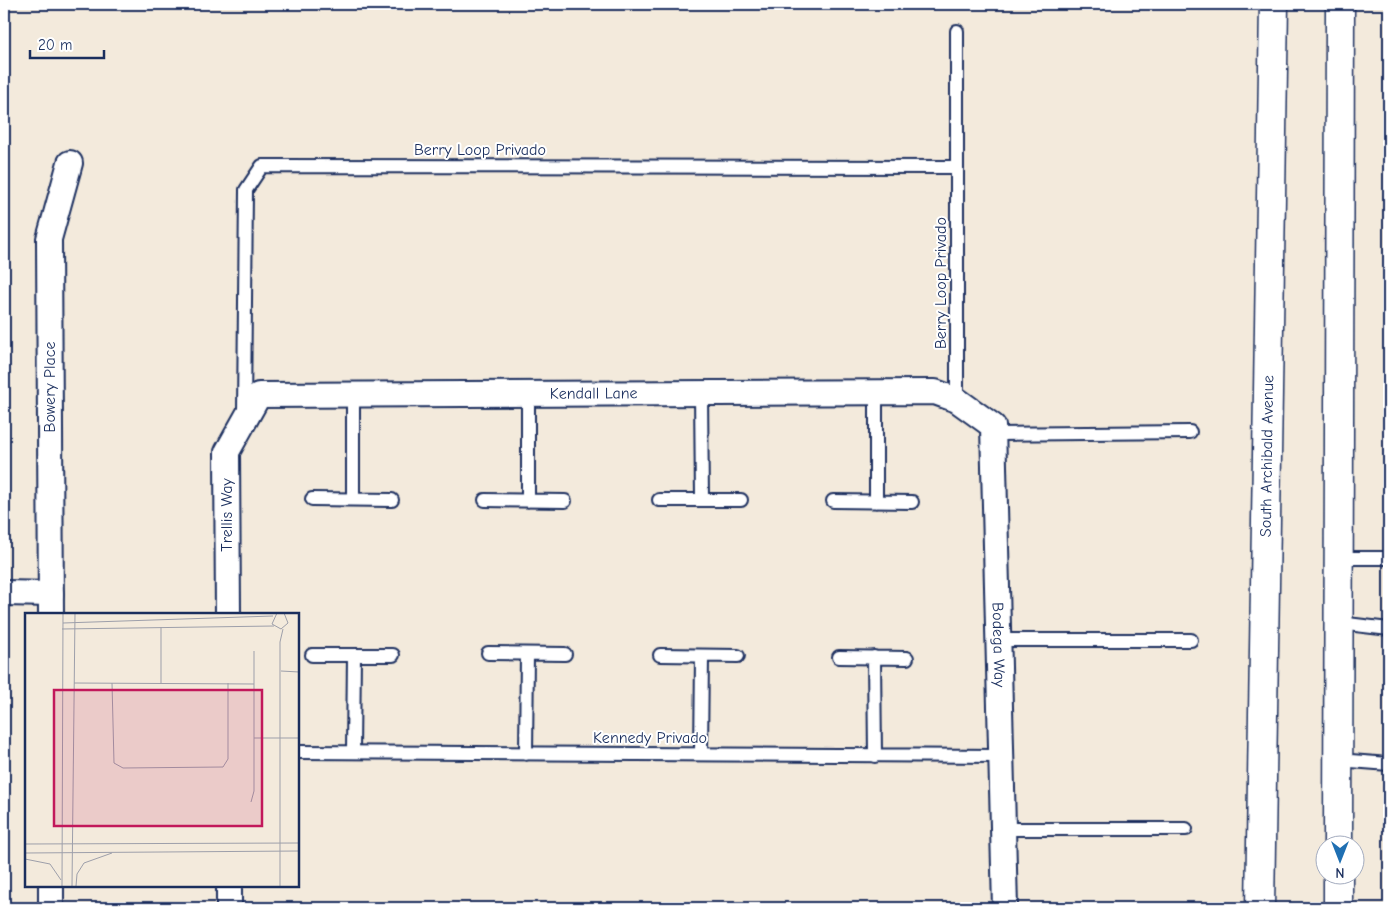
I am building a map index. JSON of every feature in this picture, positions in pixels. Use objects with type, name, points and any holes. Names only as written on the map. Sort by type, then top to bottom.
[{"type":"main road","name":"South Archibald Avenue","points":[[1260,908],[1274,4]]},
{"type":"main road","points":[[1338,834],[1340,4]]},
{"type":"main road","points":[[1338,884],[1338,908]]},
{"type":"street","name":"Bowery Place","points":[[51,604],[49,239],[70,163]]},
{"type":"street","name":"Kendall Lane","points":[[244,421],[259,394],[935,392],[957,400]]},
{"type":"street","points":[[957,400],[993,426],[993,434]]},
{"type":"street","name":"Trellis Way","points":[[228,613],[227,452],[244,421]]},
{"type":"street","name":"Bodega Way","points":[[993,434],[1005,908]]},
{"type":"street","points":[[4,593],[51,604]]},
{"type":"street","points":[[51,887],[51,908]]},
{"type":"street","points":[[229,887],[230,908]]},
{"type":"lane","name":"Berry Loop Privado","points":[[957,31],[957,400]]},
{"type":"lane","name":"Berry Loop Privado","points":[[244,421],[246,190],[262,166],[957,167]]},
{"type":"lane","points":[[701,392],[702,500]]},
{"type":"lane","points":[[876,392],[876,502]]},
{"type":"lane","points":[[528,393],[528,501]]},
{"type":"lane","points":[[353,394],[353,499]]},
{"type":"lane","points":[[993,434],[1190,432]]},
{"type":"lane","points":[[312,499],[392,500]]},
{"type":"lane","points":[[485,500],[565,501]]},
{"type":"lane","points":[[659,500],[741,500]]},
{"type":"lane","points":[[834,501],[912,502]]},
{"type":"lane","points":[[1339,558],[1389,558]]},
{"type":"lane","points":[[1339,623],[1389,629]]},
{"type":"lane","points":[[998,640],[1191,640]]},
{"type":"lane","points":[[488,653],[565,654]]},
{"type":"lane","points":[[526,754],[527,654]]},
{"type":"lane","points":[[312,655],[394,655]]},
{"type":"lane","points":[[353,752],[354,655]]},
{"type":"lane","points":[[660,655],[738,656]]},
{"type":"lane","points":[[701,754],[702,656]]},
{"type":"lane","points":[[839,657],[907,658]]},
{"type":"lane","points":[[874,657],[875,756]]},
{"type":"lane","name":"Kennedy Privado","points":[[299,752],[1001,756]]},
{"type":"lane","points":[[1338,760],[1389,764]]},
{"type":"lane","points":[[1003,829],[1186,829]]}]
